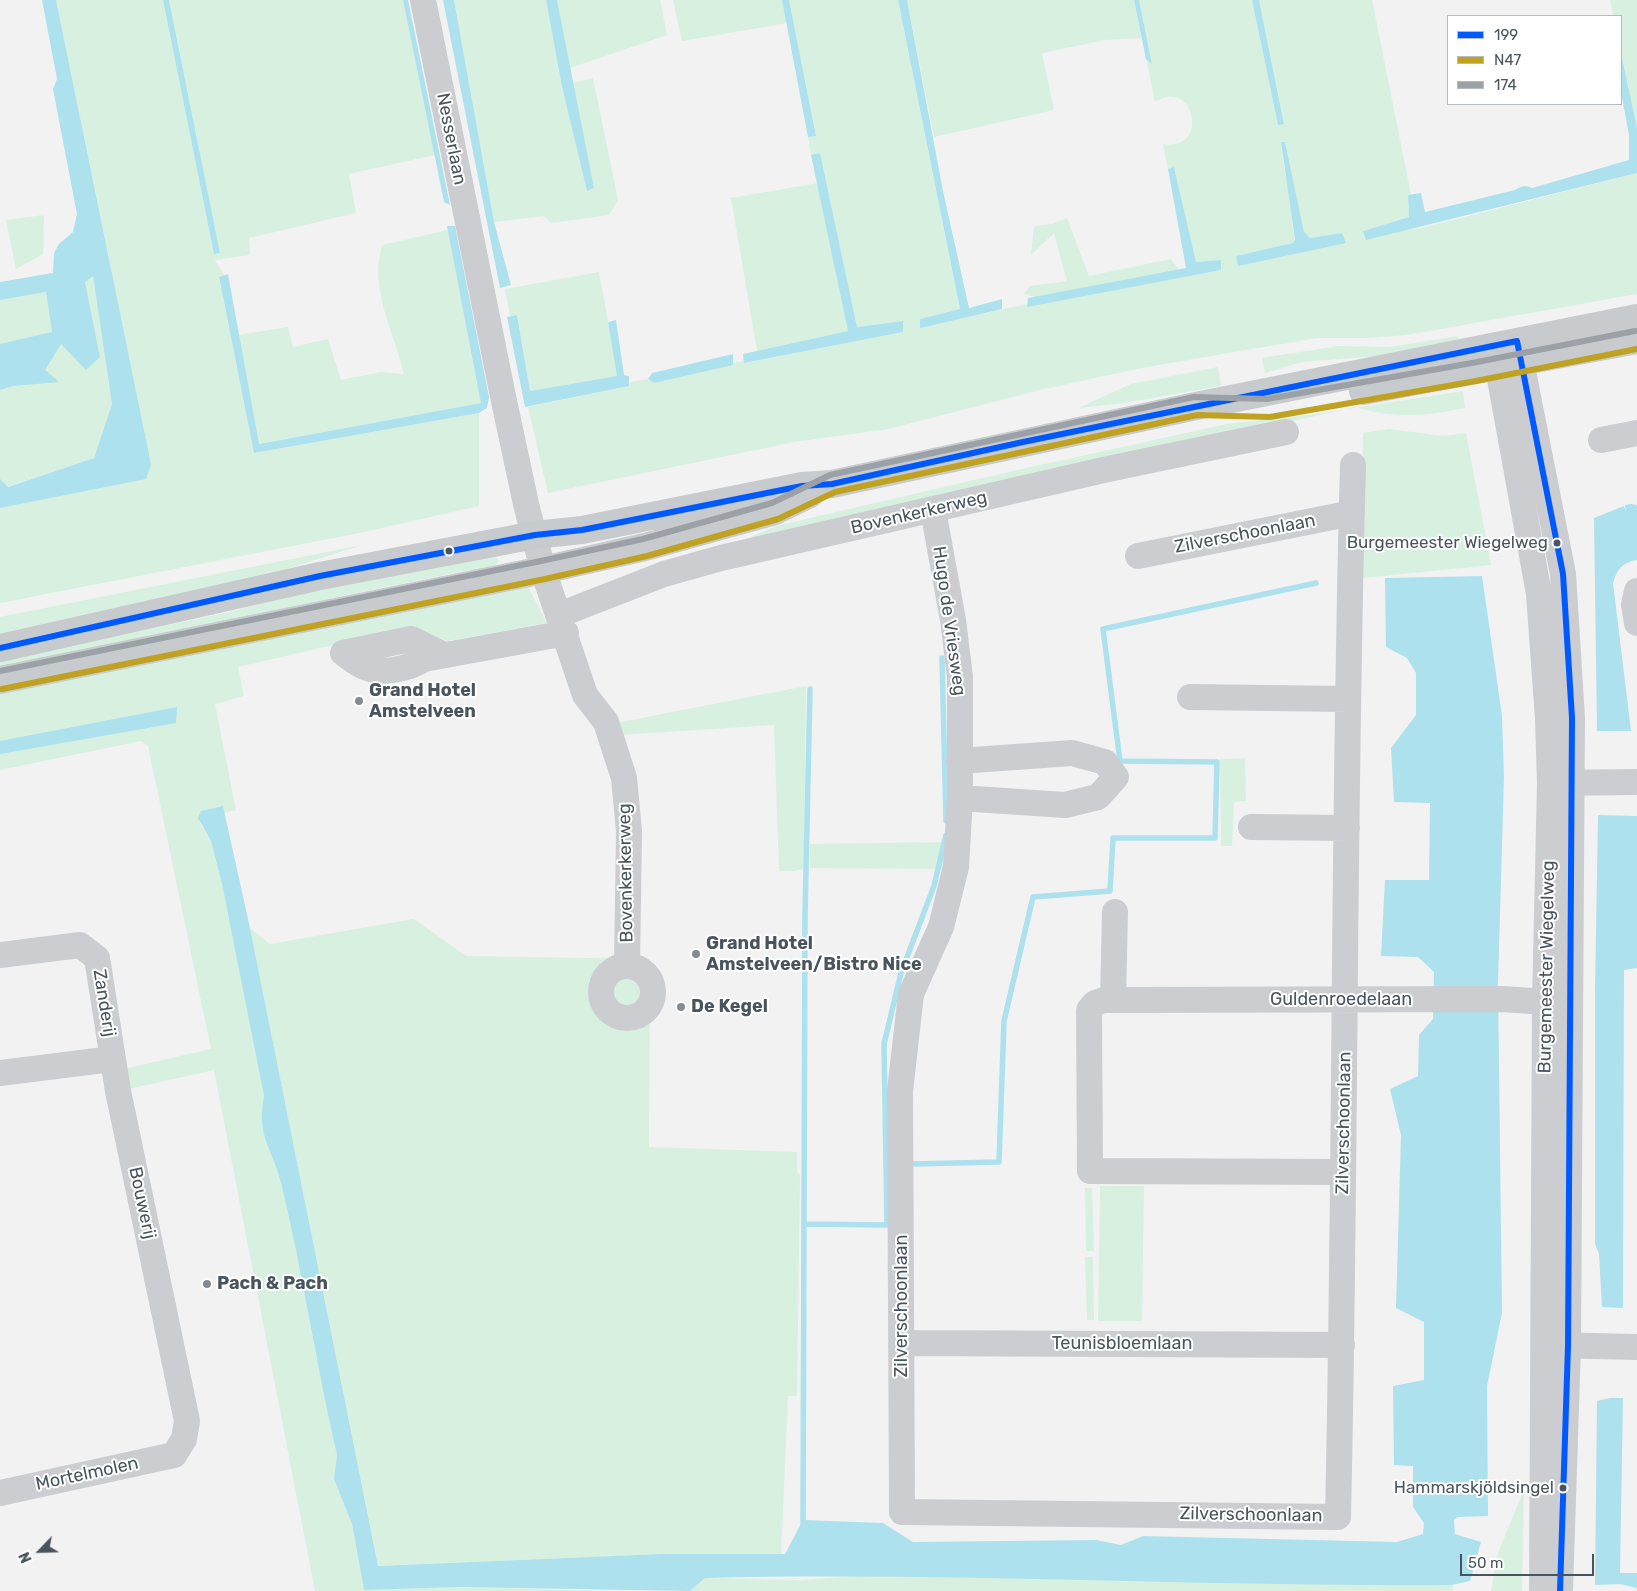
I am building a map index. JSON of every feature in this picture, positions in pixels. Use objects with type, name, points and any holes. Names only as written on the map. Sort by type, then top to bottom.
[{"type":"main road","points":[[1508,354],[1637,318]]},
{"type":"main road","points":[[0,648],[320,576],[535,535],[582,530],[802,486],[832,484],[1196,406],[1508,354],[1637,340]]},
{"type":"main road","points":[[0,680],[543,570],[645,547],[775,511],[832,484]]},
{"type":"street","name":"Nesserlaan","points":[[423,0],[504,400],[543,570]]},
{"type":"street","name":"Burgemeester Wiegelweg","points":[[1508,354],[1531,400],[1565,590],[1560,719],[1561,782],[1557,1003],[1556,1345],[1560,1591]]},
{"type":"street","name":"Burgemeester Wiegelweg","points":[[1508,354],[1539,594],[1560,719]]},
{"type":"street","name":"Bovenkerkerweg","points":[[562,624],[664,574],[721,558],[1108,469],[1286,432]]},
{"type":"street","points":[[1601,440],[1637,433]]},
{"type":"street","name":"Zilverschoonlaan","points":[[902,1176],[902,1512],[1338,1517],[1342,1345],[1347,699],[1353,465]]},
{"type":"street","name":"Hugo de Vriesweg","points":[[902,1176],[900,1091],[911,994],[941,927],[956,867],[960,798],[960,677],[953,620],[933,510]]},
{"type":"street","name":"Zilverschoonlaan","points":[[1138,556],[1352,512]]},
{"type":"street","name":"Bovenkerkerweg","points":[[543,570],[585,695],[606,722],[624,778],[629,831],[627,966]]},
{"type":"street","points":[[1539,594],[1565,590]]},
{"type":"street","points":[[1637,591],[1634,604],[1637,623]]},
{"type":"street","points":[[444,655],[562,624]]},
{"type":"street","points":[[1190,697],[1347,699]]},
{"type":"street","points":[[959,761],[1072,753],[1105,762],[1116,777],[1098,797],[1065,805],[960,798]]},
{"type":"street","points":[[1561,782],[1637,782]]},
{"type":"street","points":[[1251,827],[1346,828]]},
{"type":"street","points":[[1114,1000],[1115,912]]},
{"type":"street","name":"Zanderij","points":[[0,955],[80,945],[97,958],[112,1059]]},
{"type":"street","name":"Guldenroedelaan","points":[[1343,1172],[1090,1171],[1089,1010],[1095,1003],[1104,1000],[1345,999],[1422,1001],[1502,999],[1557,1003]]},
{"type":"street","points":[[0,1073],[112,1059]]},
{"type":"street","name":"Bouwerij","points":[[112,1059],[187,1421],[184,1439],[174,1455]]},
{"type":"street","name":"Teunisbloemlaan","points":[[902,1342],[1342,1345]]},
{"type":"street","name":"Burgemeester Wiegelweg","points":[[1542,1591],[1556,1345]]},
{"type":"street","points":[[1556,1345],[1637,1347]]},
{"type":"street","name":"Mortelmolen","points":[[0,1493],[174,1455]]},
{"type":"green space","points":[[56,0],[163,0],[214,254],[220,253],[169,0],[403,0],[435,155],[349,174],[356,213],[249,238],[250,255],[215,260],[224,275],[219,278],[254,453],[479,413],[479,506],[359,533],[0,603],[0,508],[135,480],[151,464]]},
{"type":"green space","points":[[454,0],[546,0],[562,87],[587,191],[594,188],[573,83],[593,78],[618,200],[609,215],[551,223],[544,216],[494,222]]},
{"type":"green space","points":[[557,0],[660,0],[667,35],[570,68]]},
{"type":"green space","points":[[673,0],[782,0],[787,23],[682,41]]},
{"type":"green space","points":[[789,0],[898,0],[960,309],[920,319],[920,327],[1027,304],[1027,306],[1221,270],[1221,260],[1196,262],[1174,167],[1168,169],[1163,144],[1178,143],[1187,137],[1192,127],[1192,116],[1187,106],[1179,99],[1169,97],[1155,102],[1146,59],[1152,63],[1139,0],[1252,0],[1278,125],[1284,123],[1259,0],[1372,0],[1411,195],[1408,196],[1409,217],[1363,231],[1422,228],[1637,173],[1637,294],[1407,335],[1366,338],[1317,338],[1141,368],[1040,390],[888,429],[794,442],[548,493],[528,407],[629,386],[631,382],[648,379],[654,383],[733,363],[744,361],[745,363],[903,332],[902,321],[857,327],[820,153],[811,155],[808,137],[816,135]],"holes":[[[1281,142],[1285,142],[1304,232],[1309,238],[1342,233],[1238,266],[1236,256],[1294,243],[1292,210]]]},
{"type":"green space","points":[[907,0],[1134,0],[1142,38],[1105,40],[1042,53],[1054,110],[934,137]]},
{"type":"green space","points":[[1610,0],[1637,0],[1637,128],[1622,58],[1622,15],[1613,15]]},
{"type":"green space","points":[[818,183],[848,331],[757,351],[731,198]]},
{"type":"green space","points":[[44,215],[43,254],[16,269],[6,220]]},
{"type":"green space","points":[[1067,218],[1089,276],[1171,259],[1179,270],[1036,297],[1024,294],[1030,286],[1067,281],[1054,233],[1031,255],[1034,226],[1052,224]]},
{"type":"green space","points":[[448,230],[482,403],[258,444],[239,335],[288,327],[293,347],[328,339],[341,380],[381,372],[404,374],[384,310],[381,294],[379,262],[382,245]]},
{"type":"green space","points":[[599,272],[618,376],[530,391],[517,315],[510,316],[505,289]]},
{"type":"green space","points":[[93,275],[112,404],[94,458],[0,489],[0,300],[46,292],[52,333],[100,357],[85,282]]},
{"type":"green space","points":[[1458,336],[1459,340],[1378,356],[1302,362],[1265,373],[1262,358],[1338,346],[1390,347]]},
{"type":"green space","points":[[1218,367],[1221,386],[1124,403],[1078,408],[1131,384]]},
{"type":"green space","points":[[1463,391],[1465,408],[1438,413],[1396,415],[1369,411],[1358,407]]},
{"type":"green space","points":[[1345,409],[728,547],[776,526],[1013,471],[1227,424]]},
{"type":"green space","points":[[1389,429],[1443,436],[1466,433],[1491,565],[1363,578],[1363,433]]},
{"type":"green space","points":[[362,545],[202,596],[0,636],[0,617]]},
{"type":"green space","points":[[493,554],[499,560],[496,565],[488,569],[464,571],[332,598],[202,630],[0,672],[0,660],[225,613],[333,585]]},
{"type":"green space","points":[[526,583],[547,623],[447,641],[411,627],[238,667],[244,696],[215,704],[236,810],[224,813],[223,806],[200,824],[211,841],[222,884],[264,1096],[262,1110],[263,1132],[281,1183],[289,1217],[337,1455],[334,1479],[352,1524],[364,1590],[458,1587],[611,1591],[315,1591],[214,1070],[124,1090],[120,1070],[211,1049],[148,746],[141,741],[0,770],[0,691]]},
{"type":"green space","points":[[806,686],[804,869],[795,871],[779,871],[774,725],[619,735],[616,723]]},
{"type":"green space","points":[[1245,758],[1246,801],[1234,802],[1232,846],[1221,846],[1220,759]]},
{"type":"green space","points":[[949,842],[946,869],[810,868],[810,844]]},
{"type":"green space","points":[[414,919],[466,956],[650,959],[649,1147],[797,1152],[797,1173],[800,1174],[797,1396],[788,1396],[781,1554],[661,1554],[378,1566],[250,928],[270,944]]},
{"type":"green space","points":[[1100,1186],[1144,1186],[1142,1321],[1098,1321]]},
{"type":"green space","points":[[1085,1188],[1092,1188],[1094,1251],[1086,1251]]},
{"type":"green space","points":[[1085,1257],[1093,1257],[1094,1320],[1087,1320]]},
{"type":"green space","points":[[1524,1489],[1522,1591],[1491,1591],[1498,1553]]},
{"type":"green space","points":[[930,1571],[1452,1585],[1454,1591],[690,1591],[705,1578],[800,1580]]},
{"type":"water","points":[[42,0],[56,0],[151,464],[146,479],[0,508],[0,479],[8,487],[94,458],[112,404],[93,276],[85,282],[100,357],[86,370],[61,344],[45,370],[59,382],[13,386],[0,390],[0,344],[52,332],[46,292],[0,300],[0,282],[53,273],[54,253],[59,244],[73,232],[77,214],[53,89],[57,79]]},
{"type":"water","points":[[163,0],[169,0],[220,253],[214,254]]},
{"type":"water","points":[[403,0],[408,0],[450,205],[444,202]]},
{"type":"water","points":[[443,0],[454,0],[494,222],[511,285],[500,288]]},
{"type":"water","points":[[546,0],[557,0],[594,188],[587,191],[562,87]]},
{"type":"water","points":[[782,0],[789,0],[816,136],[808,137]]},
{"type":"water","points":[[898,0],[907,0],[943,191],[969,308],[1002,299],[1002,309],[920,328],[920,319],[960,309]]},
{"type":"water","points":[[1134,0],[1139,0],[1152,64],[1146,59]]},
{"type":"water","points":[[1252,0],[1259,0],[1284,124],[1278,125]]},
{"type":"water","points":[[1622,58],[1637,128],[1637,173],[1366,240],[1363,231],[1409,217],[1408,195],[1421,193],[1425,212],[1521,187],[1528,186],[1532,188],[1629,160],[1629,135],[1622,97]]},
{"type":"water","points":[[1281,142],[1285,142],[1304,232],[1310,238],[1342,233],[1346,243],[1238,266],[1236,256],[1293,243],[1295,239]]},
{"type":"water","points":[[820,153],[857,327],[903,321],[903,332],[744,363],[743,354],[848,331],[811,155]]},
{"type":"water","points":[[1174,167],[1196,262],[1221,260],[1221,270],[1027,307],[1028,298],[1186,268],[1168,169]]},
{"type":"water","points":[[447,226],[455,226],[489,397],[487,408],[479,413],[254,453],[219,277],[228,274],[259,444],[481,403]]},
{"type":"water","points":[[517,315],[530,391],[617,376],[608,322],[616,320],[624,375],[629,376],[629,386],[525,407],[507,317]]},
{"type":"water","points":[[733,354],[733,365],[654,383],[648,379],[652,373]]},
{"type":"water","points":[[1625,505],[1637,505],[1637,560],[1628,562],[1621,567],[1613,583],[1631,731],[1597,731],[1594,518],[1624,506],[1626,512]]},
{"type":"water","points":[[1482,576],[1502,716],[1504,777],[1498,983],[1502,1313],[1487,1386],[1488,1516],[1458,1517],[1454,1520],[1455,1534],[1481,1542],[1470,1581],[1452,1585],[1359,1585],[985,1578],[798,1577],[705,1578],[690,1591],[458,1587],[364,1590],[352,1524],[334,1479],[337,1455],[289,1217],[281,1183],[263,1132],[262,1110],[264,1096],[222,884],[211,841],[198,818],[201,811],[223,806],[250,928],[378,1566],[661,1554],[785,1554],[803,1520],[883,1523],[913,1542],[1096,1540],[1121,1545],[1143,1536],[1397,1542],[1423,1534],[1424,1523],[1413,1507],[1413,1466],[1394,1465],[1393,1386],[1424,1380],[1424,1322],[1396,1308],[1401,1135],[1390,1089],[1418,1076],[1419,1035],[1433,1019],[1434,972],[1418,957],[1381,956],[1385,880],[1429,880],[1430,803],[1394,802],[1391,748],[1416,715],[1416,673],[1407,658],[1386,647],[1385,578]]},
{"type":"water","points":[[177,707],[176,723],[0,754],[0,741]]},
{"type":"water","points":[[1598,815],[1637,816],[1637,968],[1624,970],[1623,1308],[1602,1307],[1599,1254],[1595,1244],[1595,992]]},
{"type":"water","points":[[1623,1398],[1620,1573],[1637,1573],[1637,1588],[1620,1584],[1595,1585],[1597,1401]]},
{"type":"waterway","points":[[913,1164],[999,1162],[1004,1021],[1033,897],[1110,891],[1113,838],[1215,838],[1217,762],[1120,761],[1103,629],[1316,583]]},
{"type":"waterway","points":[[942,658],[946,821]]},
{"type":"waterway","points":[[803,1527],[805,915],[810,689]]},
{"type":"waterway","points":[[804,1224],[887,1225],[884,1044],[901,973],[934,886],[946,835]]},
{"type":"transit line","name":"174","points":[[0,671],[643,539],[772,503],[830,475],[1194,397],[1267,399],[1472,363],[1635,331]]},
{"type":"transit line","name":"199","points":[[0,648],[320,576],[535,535],[582,530],[802,486],[832,484],[1023,442],[1517,341],[1563,574],[1572,718],[1568,1346],[1560,1591]]},
{"type":"transit line","name":"N47","points":[[2,689],[545,579],[647,556],[778,519],[835,492],[1197,415],[1270,417],[1476,381],[1637,349]]},
{"type":"place","name":"Burgemeester Wiegelweg","points":[[1557,543]]},
{"type":"place","name":"Grand Hotel Amstelveen","points":[[359,701]]},
{"type":"place","name":"Grand Hotel Amstelveen/Bistro Nice","points":[[696,954]]},
{"type":"place","name":"De Kegel","points":[[681,1007]]},
{"type":"place","name":"Pach & Pach","points":[[207,1284]]},
{"type":"place","name":"Hammarskjöldsingel","points":[[1563,1488]]}]
